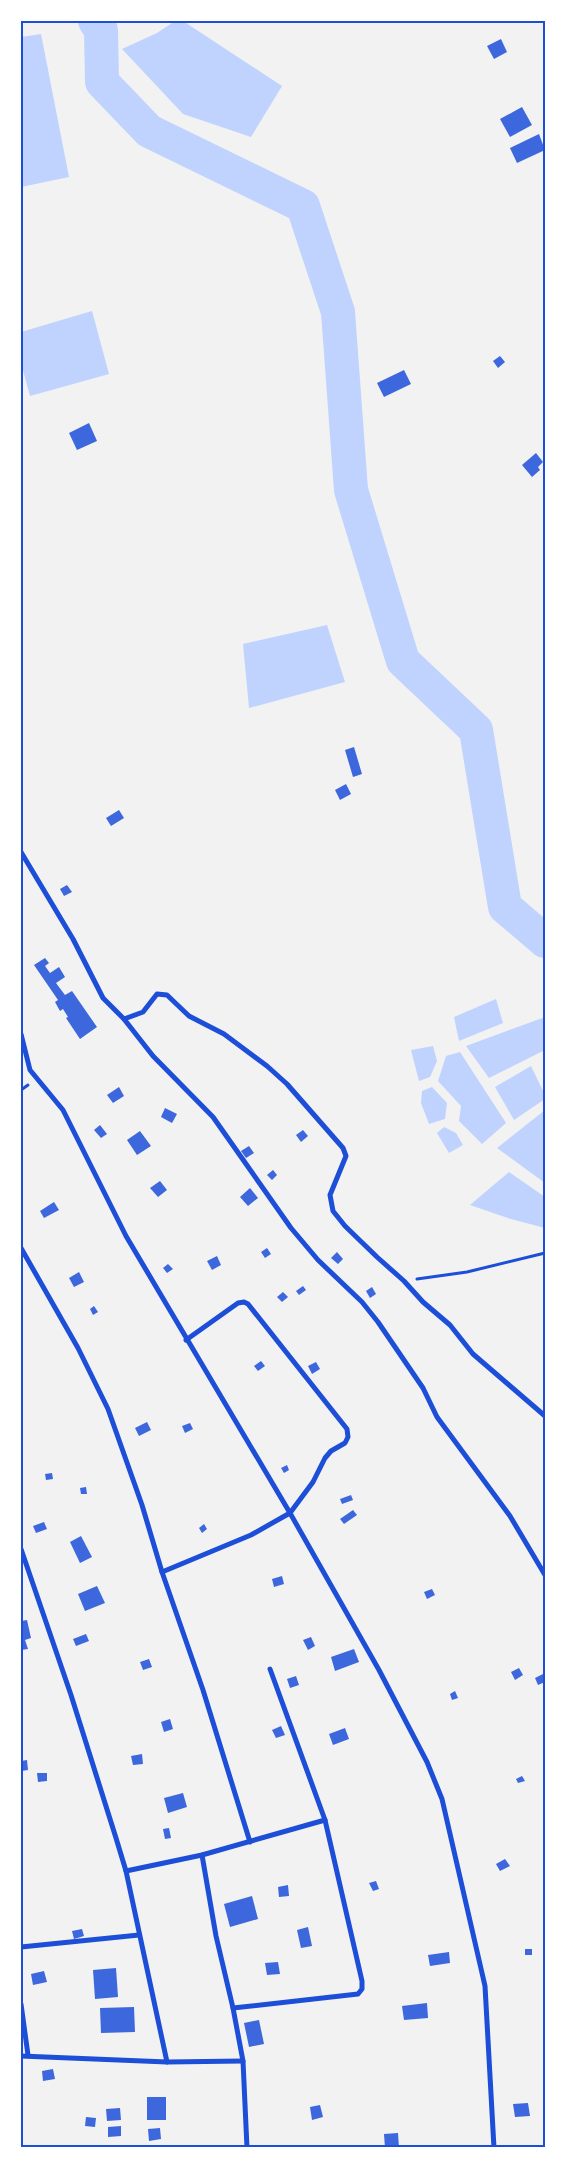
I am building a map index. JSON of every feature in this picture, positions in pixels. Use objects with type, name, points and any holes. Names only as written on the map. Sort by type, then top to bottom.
[{"type":"street","points":[[21,852],[73,939],[103,998],[124,1019],[152,1056],[213,1117],[302,1241],[318,1260],[362,1302],[378,1322],[423,1388],[437,1417],[510,1516],[545,1575]]},
{"type":"street","points":[[124,1019],[143,1012],[157,994],[167,995],[189,1016],[236,1042],[287,1084],[343,1148],[346,1156],[330,1194],[333,1210],[377,1257],[404,1281],[423,1302],[450,1325],[473,1354],[545,1416]]},
{"type":"street","points":[[21,1034],[30,1070],[63,1110],[126,1236],[290,1513],[379,1670],[427,1762],[442,1799],[485,1986],[494,2148]]},
{"type":"street","points":[[21,1248],[78,1348],[108,1409],[203,1690],[250,1842]]},
{"type":"street","points":[[162,1572],[251,1535],[290,1513],[313,1482],[325,1458],[331,1451],[346,1443],[348,1437],[347,1429],[248,1304],[244,1302],[238,1303],[186,1340]]},
{"type":"street","points":[[21,1549],[71,1695],[126,1871],[167,2062]]},
{"type":"street","points":[[233,2008],[358,1994],[362,1989],[362,1981],[325,1820],[270,1669]]},
{"type":"street","points":[[126,1871],[202,1855],[325,1820]]},
{"type":"street","points":[[202,1855],[216,1936],[233,2008],[243,2062],[247,2148]]},
{"type":"street","points":[[21,1948],[139,1935]]},
{"type":"street","points":[[21,2004],[28,2056]]},
{"type":"street","points":[[21,2056],[167,2062],[243,2062]]},
{"type":"path","points":[[404,1281],[467,1272],[545,1253]]},
{"type":"water","points":[[175,21],[183,21],[282,86],[251,137],[183,114],[122,49],[157,33]]},
{"type":"water","points":[[41,34],[69,177],[21,187],[21,37]]},
{"type":"water","points":[[92,311],[109,374],[30,396],[21,363],[21,332]]},
{"type":"water","points":[[327,625],[345,682],[249,708],[243,644]]},
{"type":"water","points":[[496,999],[503,1023],[459,1041],[454,1017]]},
{"type":"water","points":[[545,1017],[545,1050],[489,1078],[466,1046]]},
{"type":"water","points":[[433,1046],[437,1061],[430,1077],[419,1081],[411,1050]]},
{"type":"water","points":[[460,1052],[506,1123],[482,1144],[459,1121],[461,1106],[438,1081],[446,1056]]},
{"type":"water","points":[[531,1066],[545,1095],[545,1099],[514,1120],[495,1087]]},
{"type":"water","points":[[432,1087],[447,1103],[445,1119],[429,1124],[421,1103],[422,1091]]},
{"type":"water","points":[[545,1110],[545,1183],[497,1148]]},
{"type":"water","points":[[444,1127],[456,1133],[463,1145],[449,1153],[437,1133]]},
{"type":"water","points":[[509,1172],[545,1197],[545,1228],[470,1205]]},
{"type":"building","points":[[501,39],[507,52],[494,59],[487,46]]},
{"type":"building","points":[[522,107],[532,125],[510,137],[500,119]]},
{"type":"building","points":[[539,134],[545,150],[517,163],[510,148]]},
{"type":"building","points":[[500,356],[505,362],[498,368],[493,361]]},
{"type":"building","points":[[404,370],[411,384],[384,397],[377,383]]},
{"type":"building","points":[[89,423],[97,441],[77,450],[69,433]]},
{"type":"building","points":[[536,453],[543,462],[538,467],[540,470],[532,477],[522,465]]},
{"type":"building","points":[[354,747],[362,774],[353,777],[345,750]]},
{"type":"building","points":[[346,784],[351,794],[340,800],[335,790]]},
{"type":"building","points":[[119,810],[124,818],[111,826],[106,818]]},
{"type":"building","points":[[67,885],[72,892],[64,896],[60,889]]},
{"type":"building","points":[[45,958],[49,963],[45,966],[50,973],[59,967],[65,977],[56,983],[65,995],[72,991],[97,1027],[80,1039],[66,1018],[68,1017],[63,1009],[60,1011],[55,1002],[58,1000],[34,965]]},
{"type":"building","points":[[119,1087],[124,1096],[113,1103],[107,1095]]},
{"type":"building","points":[[165,1108],[177,1114],[172,1123],[161,1117]]},
{"type":"building","points":[[100,1125],[107,1134],[101,1138],[94,1130]]},
{"type":"building","points":[[303,1130],[308,1136],[301,1142],[296,1135]]},
{"type":"building","points":[[140,1131],[151,1146],[137,1155],[127,1140]]},
{"type":"building","points":[[249,1146],[254,1153],[246,1158],[241,1151]]},
{"type":"building","points":[[273,1170],[277,1175],[272,1180],[267,1175]]},
{"type":"building","points":[[160,1181],[167,1190],[158,1197],[150,1188]]},
{"type":"building","points":[[250,1188],[258,1198],[248,1206],[240,1197]]},
{"type":"building","points":[[54,1202],[59,1210],[44,1218],[40,1211]]},
{"type":"building","points":[[267,1248],[271,1254],[265,1258],[261,1252]]},
{"type":"building","points":[[337,1252],[343,1259],[338,1264],[331,1258]]},
{"type":"building","points":[[217,1256],[221,1265],[212,1270],[207,1261]]},
{"type":"building","points":[[168,1264],[173,1269],[167,1273],[163,1268]]},
{"type":"building","points":[[79,1272],[84,1282],[74,1287],[69,1278]]},
{"type":"building","points":[[303,1286],[306,1290],[299,1295],[296,1291]]},
{"type":"building","points":[[372,1287],[376,1294],[370,1298],[366,1291]]},
{"type":"building","points":[[283,1292],[288,1297],[282,1302],[277,1297]]},
{"type":"building","points":[[94,1306],[98,1312],[93,1315],[90,1309]]},
{"type":"building","points":[[261,1361],[265,1366],[258,1371],[254,1366]]},
{"type":"building","points":[[316,1362],[320,1369],[312,1374],[308,1366]]},
{"type":"building","points":[[147,1422],[151,1430],[139,1436],[135,1428]]},
{"type":"building","points":[[190,1423],[193,1429],[185,1433],[182,1426]]},
{"type":"building","points":[[287,1465],[289,1470],[284,1473],[281,1468]]},
{"type":"building","points":[[52,1473],[53,1479],[46,1480],[45,1474]]},
{"type":"building","points":[[86,1487],[87,1494],[81,1494],[80,1488]]},
{"type":"building","points":[[351,1495],[353,1500],[342,1504],[340,1499]]},
{"type":"building","points":[[353,1510],[357,1515],[344,1524],[340,1519]]},
{"type":"building","points":[[44,1522],[47,1529],[36,1533],[33,1526]]},
{"type":"building","points":[[204,1524],[207,1529],[202,1533],[199,1528]]},
{"type":"building","points":[[81,1536],[92,1557],[80,1563],[70,1542]]},
{"type":"building","points":[[282,1576],[284,1584],[274,1587],[272,1579]]},
{"type":"building","points":[[97,1586],[105,1603],[85,1611],[78,1594]]},
{"type":"building","points":[[432,1589],[435,1595],[427,1599],[424,1592]]},
{"type":"building","points":[[27,1620],[31,1638],[25,1640],[28,1649],[21,1650],[21,1621]]},
{"type":"building","points":[[86,1634],[89,1641],[76,1646],[73,1639]]},
{"type":"building","points":[[311,1637],[315,1646],[308,1650],[303,1640]]},
{"type":"building","points":[[354,1649],[359,1662],[335,1671],[331,1657]]},
{"type":"building","points":[[149,1659],[152,1667],[143,1670],[140,1662]]},
{"type":"building","points":[[519,1668],[523,1675],[515,1680],[511,1672]]},
{"type":"building","points":[[545,1673],[545,1682],[538,1685],[535,1678]]},
{"type":"building","points":[[296,1676],[299,1685],[290,1688],[287,1679]]},
{"type":"building","points":[[455,1691],[458,1698],[452,1700],[450,1694]]},
{"type":"building","points":[[170,1719],[173,1729],[164,1732],[161,1722]]},
{"type":"building","points":[[281,1726],[285,1735],[276,1738],[272,1730]]},
{"type":"building","points":[[345,1728],[349,1739],[333,1745],[329,1734]]},
{"type":"building","points":[[142,1754],[143,1764],[133,1765],[131,1756]]},
{"type":"building","points":[[27,1760],[28,1770],[21,1771],[21,1761]]},
{"type":"building","points":[[37,1773],[47,1773],[47,1781],[38,1782]]},
{"type":"building","points":[[522,1776],[525,1781],[518,1783],[516,1779]]},
{"type":"building","points":[[183,1793],[187,1807],[168,1813],[164,1798]]},
{"type":"building","points":[[169,1828],[171,1838],[165,1839],[163,1829]]},
{"type":"building","points":[[505,1859],[510,1866],[500,1871],[496,1864]]},
{"type":"building","points":[[376,1881],[379,1889],[373,1891],[369,1883]]},
{"type":"building","points":[[288,1885],[289,1896],[279,1897],[278,1887]]},
{"type":"building","points":[[252,1896],[258,1919],[230,1927],[224,1904]]},
{"type":"building","points":[[308,1927],[312,1946],[301,1948],[297,1930]]},
{"type":"building","points":[[82,1929],[84,1936],[74,1939],[72,1931]]},
{"type":"building","points":[[525,1949],[532,1949],[532,1955],[525,1955]]},
{"type":"building","points":[[449,1952],[450,1963],[430,1966],[428,1955]]},
{"type":"building","points":[[278,1962],[280,1974],[267,1975],[265,1963]]},
{"type":"building","points":[[116,1968],[118,1997],[95,1999],[93,1970]]},
{"type":"building","points":[[44,1971],[47,1982],[33,1985],[31,1974]]},
{"type":"building","points":[[427,2003],[428,2018],[404,2020],[402,2006]]},
{"type":"building","points":[[134,2007],[135,2032],[101,2033],[100,2008]]},
{"type":"building","points":[[259,2020],[264,2044],[249,2047],[244,2023]]},
{"type":"building","points":[[53,2069],[55,2079],[43,2081],[42,2071]]},
{"type":"building","points":[[147,2097],[166,2097],[166,2120],[147,2120]]},
{"type":"building","points":[[528,2103],[530,2116],[515,2117],[513,2104]]},
{"type":"building","points":[[320,2105],[323,2117],[312,2120],[310,2107]]},
{"type":"building","points":[[120,2108],[121,2120],[107,2121],[106,2109]]},
{"type":"building","points":[[86,2117],[96,2118],[95,2127],[85,2126]]},
{"type":"building","points":[[121,2126],[121,2136],[108,2137],[108,2127]]},
{"type":"building","points":[[160,2128],[161,2139],[149,2141],[148,2129]]},
{"type":"building","points":[[398,2133],[399,2148],[385,2148],[384,2134]]},
{"type":"waterway","points":[[95,21],[101,30],[102,82],[149,131],[303,206],[338,312],[351,490],[403,661],[476,730],[505,907],[545,941]]}]
